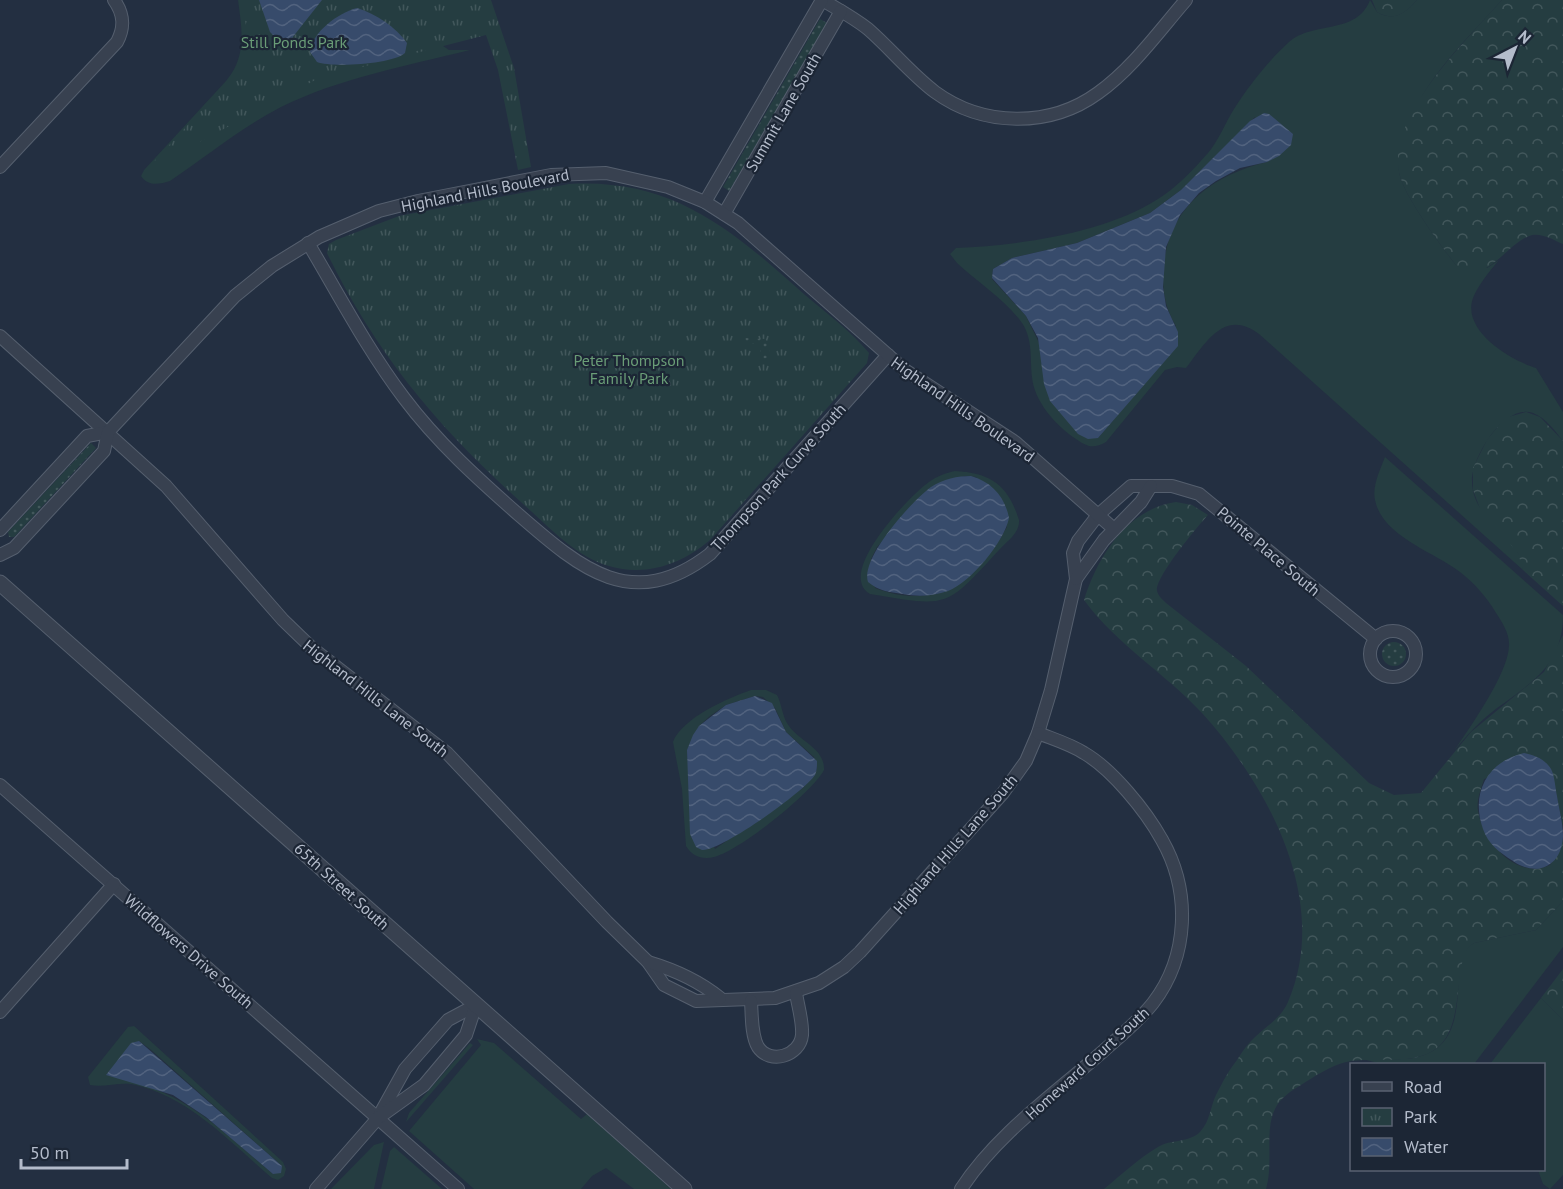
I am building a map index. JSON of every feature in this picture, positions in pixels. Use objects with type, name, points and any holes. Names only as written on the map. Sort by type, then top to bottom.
[{"type":"street","points":[[0,167],[117,42],[123,19],[114,0]]},
{"type":"street","points":[[822,0],[869,30],[926,85],[948,101],[980,114],[1023,119],[1054,115],[1098,94],[1125,69],[1186,0]]},
{"type":"street","name":"Summit Lane South","points":[[705,202],[822,0]]},
{"type":"street","name":"Summit Lane South","points":[[724,214],[841,11]]},
{"type":"street","name":"Highland Hills Boulevard","points":[[0,555],[14,548],[104,451],[108,432],[235,296],[272,266],[308,243],[343,225],[401,205],[551,175],[592,173],[634,177],[668,187],[705,202],[724,214],[763,244],[926,386],[1015,442],[1114,529]]},
{"type":"street","name":"Thompson Park Curve South","points":[[308,243],[376,359],[438,439],[486,486],[565,555],[589,570],[613,579],[639,581],[664,578],[688,569],[710,554],[888,355]]},
{"type":"street","name":"Highland Hills Lane South","points":[[0,336],[175,495],[294,632],[331,664],[437,744],[648,962],[664,985],[696,1001],[720,999],[751,1001],[796,993],[835,974],[860,952],[1003,793],[1026,761],[1038,734],[1051,690],[1076,579],[1073,553],[1078,541],[1098,515]]},
{"type":"street","name":"Highland Hills Boulevard","points":[[0,530],[87,436],[108,432]]},
{"type":"street","name":"Pointe Place South","points":[[1098,515],[1131,486],[1184,488],[1204,497],[1376,639]]},
{"type":"street","points":[[1114,529],[1142,502],[1151,486]]},
{"type":"street","name":"Highland Hills Lane South","points":[[1076,579],[1114,529]]},
{"type":"street","name":"65th Street South","points":[[0,584],[684,1189]]},
{"type":"street","name":"Homeward Court South","points":[[961,1189],[1017,1126],[1144,1013],[1168,978],[1182,933],[1182,902],[1175,868],[1151,822],[1111,775],[1092,758],[1038,734]]},
{"type":"street","name":"Wildflowers Drive South","points":[[0,785],[458,1189]]},
{"type":"street","points":[[0,1012],[114,884]]},
{"type":"street","name":"Highland Hills Lane South","points":[[648,962],[696,981],[720,999]]},
{"type":"street","points":[[751,1001],[758,1046],[767,1055],[781,1057],[794,1050],[801,1040],[796,993]]},
{"type":"street","points":[[378,1118],[424,1085],[466,1035],[476,1005]]},
{"type":"street","points":[[316,1189],[378,1118],[405,1069],[448,1020],[476,1005]]},
{"type":"green space","name":"Still Ponds Park","points":[[238,0],[375,0],[449,50],[470,50],[350,80],[303,97],[252,123],[170,181],[158,184],[147,182],[141,176],[144,170],[233,72],[241,42]]},
{"type":"green space","name":"Still Ponds Park","points":[[241,0],[491,0],[514,68],[531,167],[518,170],[498,70],[486,35],[319,78],[145,171],[252,56]]},
{"type":"green space","points":[[1370,0],[1377,12],[1394,16],[1404,12],[1417,0],[1502,0],[1442,67],[1429,85],[1409,124],[1399,168],[1400,176],[1416,209],[1456,265],[1487,268],[1499,260],[1481,283],[1473,298],[1471,310],[1474,322],[1491,343],[1514,359],[1536,368],[1563,412],[1563,441],[1538,415],[1522,412],[1501,424],[1492,434],[1473,470],[1474,495],[1480,507],[1515,547],[1521,558],[1523,570],[1259,334],[1247,327],[1226,326],[1217,331],[1186,368],[1177,367],[1165,370],[1106,442],[1093,446],[1082,443],[1053,419],[1037,395],[1032,377],[1029,342],[1022,323],[1000,299],[957,263],[950,254],[956,248],[1007,244],[1060,236],[1087,229],[1136,211],[1165,195],[1208,153],[1234,109],[1266,65],[1281,49],[1299,36],[1345,23],[1364,11]],"holes":[[[1255,117],[1267,162],[1227,176],[1209,187],[1194,199],[1182,214],[1172,231],[1163,273],[1165,300],[1176,326],[1141,387],[1098,438],[1040,345],[1026,316],[992,279],[993,269],[1012,258],[1077,243],[1150,213],[1181,190]]]},
{"type":"green space","points":[[1372,0],[1417,0],[1399,15],[1389,16],[1377,12]]},
{"type":"green space","points":[[1502,0],[1563,0],[1563,244],[1544,236],[1532,235],[1513,246],[1486,268],[1467,271],[1456,265],[1416,209],[1400,176],[1398,153],[1404,130],[1416,105],[1432,81]]},
{"type":"green space","points":[[820,19],[827,23],[729,191],[723,187]]},
{"type":"green space","name":"Peter Thompson Family Park","points":[[569,184],[606,184],[639,190],[670,199],[699,213],[752,249],[846,330],[869,353],[867,363],[710,540],[688,556],[650,569],[623,569],[587,557],[558,536],[470,454],[416,393],[392,361],[347,292],[327,253],[329,244],[336,240],[399,216]]},
{"type":"green space","points":[[745,338],[765,339],[770,347],[768,358],[761,359],[760,344],[744,344]]},
{"type":"green space","points":[[1526,412],[1540,417],[1563,441],[1563,606],[1523,570],[1518,553],[1481,511],[1473,490],[1473,468],[1487,440],[1505,418]]},
{"type":"green space","points":[[91,443],[96,448],[14,537],[9,537],[8,532]]},
{"type":"green space","points":[[1385,457],[1563,615],[1558,647],[1544,670],[1485,718],[1454,751],[1487,700],[1502,671],[1507,658],[1508,637],[1492,607],[1470,581],[1460,572],[1398,533],[1380,513],[1375,500],[1375,489]]},
{"type":"green space","points":[[955,471],[988,478],[1003,490],[1015,508],[1019,520],[1015,533],[967,584],[944,599],[916,601],[870,594],[862,584],[862,570],[868,553],[879,536],[892,518],[919,490],[935,478]],"holes":[[[965,476],[976,477],[1007,527],[982,562],[968,576],[936,593],[918,596],[897,594],[875,588],[871,559],[877,547],[932,487]]]},
{"type":"green space","points":[[1176,502],[1192,505],[1208,515],[1178,552],[1163,575],[1158,584],[1159,596],[1246,666],[1369,783],[1394,795],[1421,793],[1471,732],[1544,672],[1563,635],[1563,827],[1552,773],[1545,762],[1484,779],[1478,807],[1481,823],[1494,846],[1514,863],[1526,868],[1538,869],[1550,865],[1560,850],[1563,838],[1563,901],[1536,930],[1474,943],[1467,949],[1463,959],[1454,1017],[1442,1043],[1433,1051],[1409,1059],[1346,1062],[1317,1075],[1283,1098],[1277,1105],[1270,1127],[1266,1189],[1104,1189],[1137,1161],[1158,1147],[1191,1138],[1200,1132],[1231,1068],[1249,1043],[1285,1008],[1299,964],[1302,925],[1297,886],[1286,848],[1270,811],[1250,775],[1202,713],[1111,631],[1084,600],[1097,567],[1117,537],[1129,524],[1159,506]]},
{"type":"green space","points":[[1394,642],[1402,646],[1406,654],[1402,662],[1394,666],[1386,662],[1382,654],[1386,646]]},
{"type":"green space","points":[[751,690],[766,690],[777,695],[787,722],[793,731],[816,750],[823,762],[824,770],[791,806],[757,833],[714,857],[701,857],[691,852],[686,846],[682,789],[673,742],[678,733],[696,717]],"holes":[[[755,696],[763,697],[775,708],[786,732],[814,757],[817,769],[803,788],[715,849],[691,797],[687,750],[699,726],[710,716],[726,705]]]},
{"type":"green space","points":[[1563,901],[1563,947],[1475,1063],[1377,1063],[1363,1059],[1417,1057],[1440,1045],[1450,1032],[1455,1015],[1461,964],[1465,951],[1474,943],[1536,930]]},
{"type":"green space","points":[[1563,969],[1563,1020],[1541,998]]},
{"type":"green space","points":[[1541,998],[1563,1020],[1563,1175],[1550,1189],[1543,1184],[1538,1171],[1545,1171],[1545,1063],[1491,1063]]},
{"type":"green space","points":[[134,1026],[283,1162],[286,1169],[284,1176],[278,1180],[272,1178],[225,1136],[192,1111],[156,1091],[130,1084],[90,1085],[88,1077],[128,1027]],"holes":[[[139,1041],[282,1166],[273,1174],[216,1126],[180,1101],[160,1091],[110,1076]]]},
{"type":"green space","points":[[477,1039],[494,1043],[581,1119],[587,1114],[671,1189],[634,1189],[606,1168],[592,1176],[581,1189],[474,1189],[409,1131],[481,1045]]},
{"type":"green space","points":[[470,1043],[473,1045],[406,1122],[409,1113]]},
{"type":"green space","points":[[384,1142],[374,1189],[331,1189],[374,1145]]},
{"type":"green space","points":[[394,1147],[442,1189],[381,1189],[390,1151]]},
{"type":"water","points":[[259,0],[322,0],[292,38],[279,41],[270,32]]},
{"type":"water","points":[[357,8],[378,17],[391,26],[407,43],[405,53],[388,60],[362,64],[336,65],[317,62],[310,52],[316,37],[334,19]]},
{"type":"water","points":[[1264,113],[1269,114],[1293,134],[1291,145],[1279,156],[1267,162],[1240,168],[1199,193],[1180,215],[1166,247],[1163,287],[1166,306],[1178,332],[1178,346],[1098,438],[1088,439],[1078,434],[1050,401],[1044,384],[1038,338],[1026,316],[992,278],[993,269],[1012,258],[1077,243],[1150,213],[1181,190],[1250,121]]},
{"type":"water","points":[[971,476],[985,482],[996,491],[1004,503],[1009,518],[1001,538],[976,570],[967,579],[948,591],[931,595],[914,596],[889,592],[868,582],[868,572],[879,545],[912,504],[936,484]]},
{"type":"water","points":[[755,696],[772,703],[786,732],[817,761],[816,773],[796,794],[762,819],[726,841],[702,850],[696,847],[690,834],[687,750],[699,726],[726,705]]},
{"type":"water","points":[[1524,753],[1539,758],[1551,769],[1562,826],[1562,846],[1558,855],[1553,862],[1539,868],[1522,866],[1499,851],[1485,834],[1480,816],[1479,803],[1485,780],[1501,763]]},
{"type":"water","points":[[139,1041],[282,1166],[281,1173],[273,1174],[206,1117],[173,1095],[106,1075],[131,1043]]}]
